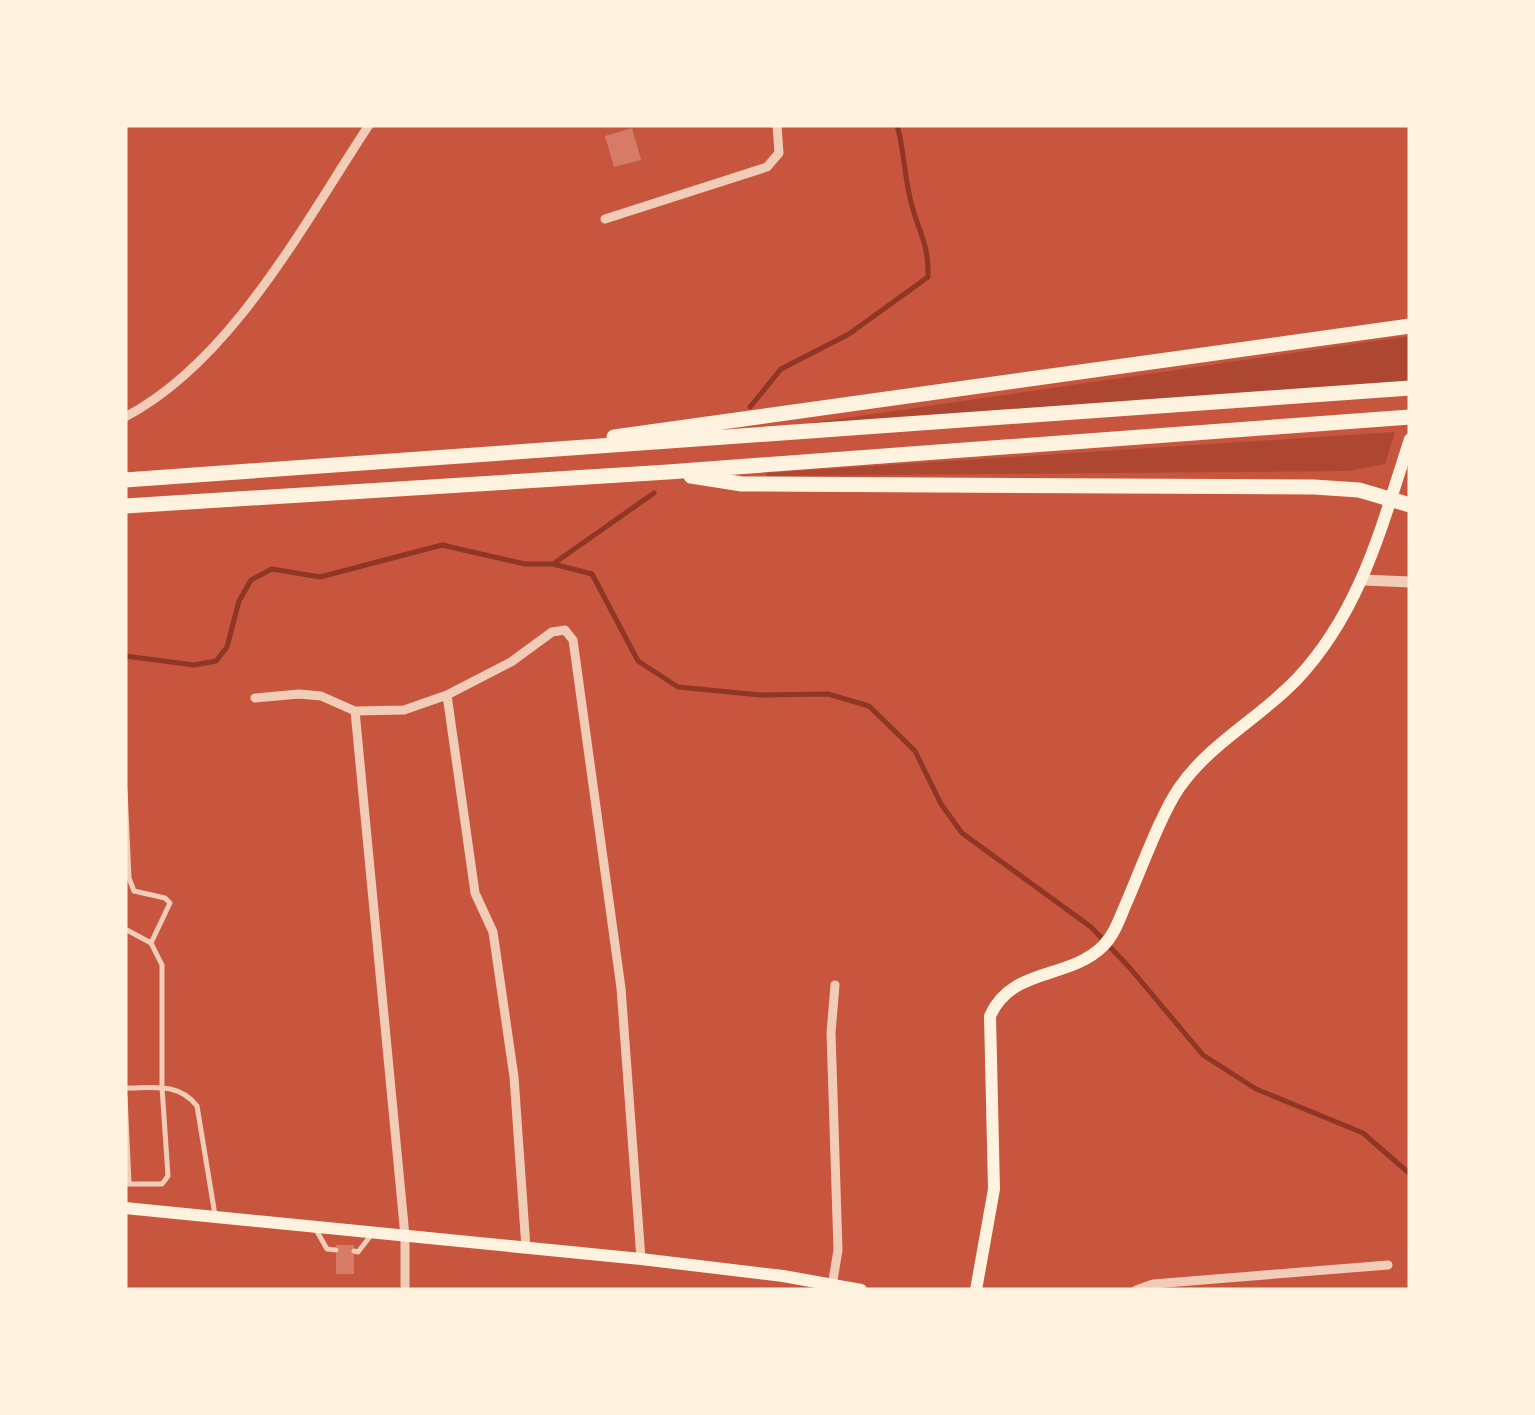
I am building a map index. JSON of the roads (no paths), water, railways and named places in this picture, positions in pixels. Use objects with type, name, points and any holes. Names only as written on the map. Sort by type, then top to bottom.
[{"type":"highway","points":[[592,446],[623,434],[1410,326]]},
{"type":"highway","points":[[125,480],[1410,388]]},
{"type":"highway","points":[[125,506],[668,472],[1410,417]]},
{"type":"highway","points":[[668,472],[742,484],[1314,487],[1358,490],[1410,504]]},
{"type":"main road","points":[[976,1290],[994,1188],[990,1016],[1011,986],[1097,951],[1114,930],[1178,790],[1205,757],[1297,679],[1364,580],[1410,439]]},
{"type":"main road","points":[[125,1208],[641,1260],[783,1283],[860,1290]]},
{"type":"street","points":[[125,418],[203,361],[242,316],[370,125]]},
{"type":"street","points":[[605,219],[768,166],[779,152],[777,125]]},
{"type":"street","points":[[1364,580],[1410,582]]},
{"type":"street","points":[[254,698],[299,694],[321,696],[355,712],[404,710],[447,696],[511,662],[552,632],[565,630],[573,640],[621,988],[641,1260]]},
{"type":"street","points":[[447,696],[476,894],[492,932],[512,1059],[526,1248]]},
{"type":"street","points":[[355,712],[405,1236],[404,1290]]},
{"type":"street","points":[[835,984],[831,1033],[836,1288]]},
{"type":"street","points":[[1136,1290],[1153,1284],[1388,1265]]},
{"type":"lane","points":[[125,789],[129,878],[134,891]]},
{"type":"lane","points":[[125,892],[165,898],[170,903],[151,943]]},
{"type":"lane","points":[[125,928],[151,943],[162,965],[162,1087],[168,1176],[162,1184],[127,1184],[125,1096]]},
{"type":"lane","points":[[125,1088],[162,1087],[186,1092],[197,1106],[214,1215]]},
{"type":"lane","points":[[313,1226],[327,1249],[336,1250]]},
{"type":"lane","points":[[354,1251],[358,1252],[374,1232]]},
{"type":"waterway","points":[[750,407],[781,369],[849,334],[928,277],[927,254],[910,198],[897,125]]},
{"type":"waterway","points":[[125,656],[194,665],[216,661],[227,647],[239,601],[251,580],[272,569],[320,577],[442,545],[525,564],[553,564],[654,493]]},
{"type":"waterway","points":[[553,564],[592,574],[638,661],[678,687],[760,695],[828,694],[869,706],[915,751],[941,804],[962,833],[1091,927],[1203,1055],[1256,1089],[1363,1133],[1410,1174]]}]
